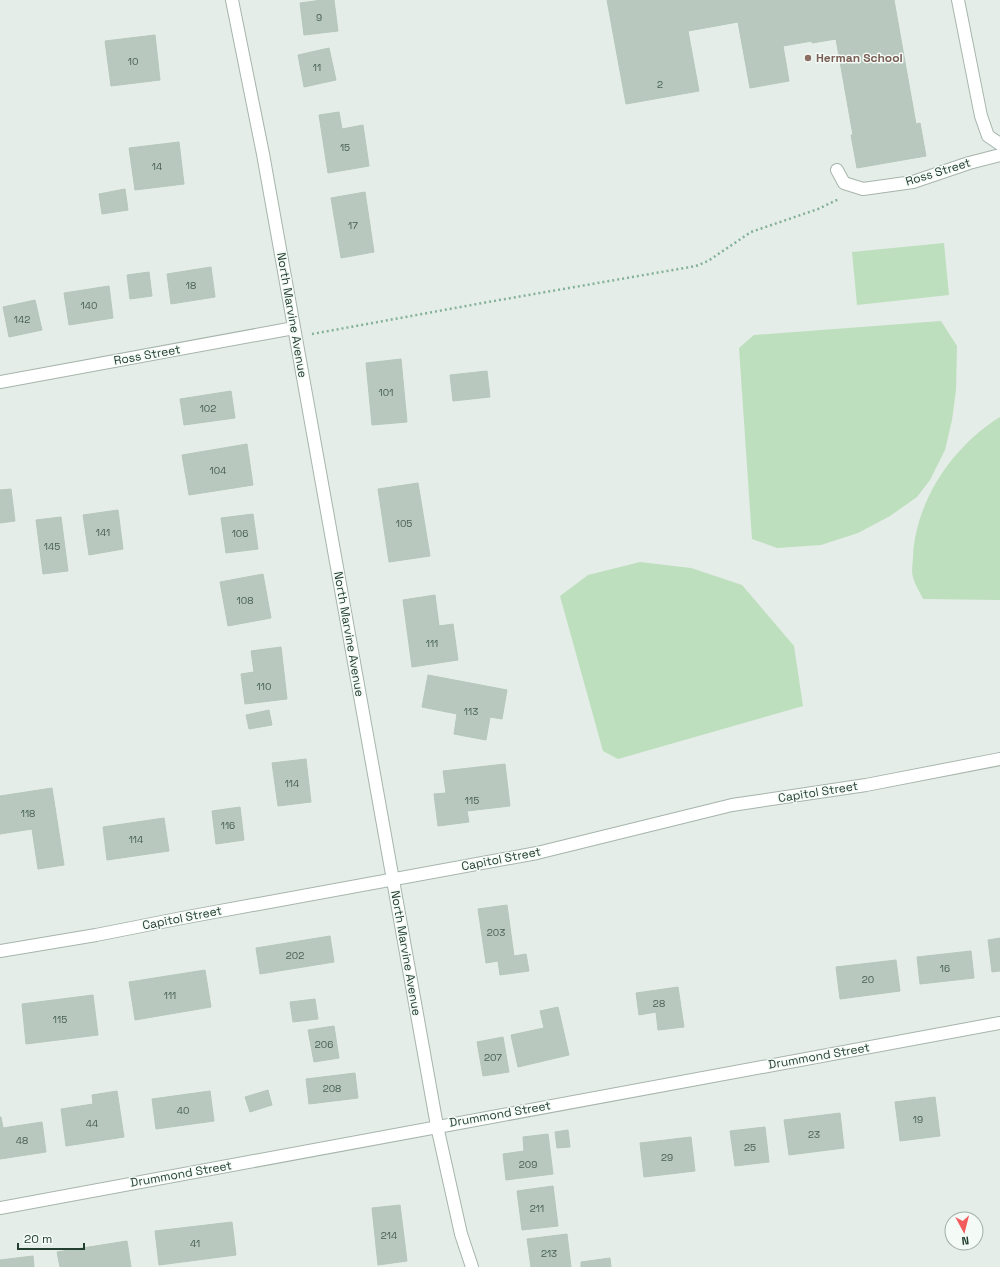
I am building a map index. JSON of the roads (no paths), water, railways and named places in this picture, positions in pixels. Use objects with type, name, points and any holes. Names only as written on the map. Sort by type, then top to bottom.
[{"type":"street","name":"North Marvine Avenue","points":[[232,0],[263,154],[437,1126],[461,1234],[472,1267]]},
{"type":"street","points":[[958,0],[981,116],[988,136],[1000,144]]},
{"type":"street","name":"Ross Street","points":[[837,170],[844,183],[863,189],[913,182],[969,162],[1000,155]]},
{"type":"street","name":"Ross Street","points":[[0,382],[295,332]]},
{"type":"street","name":"Capitol Street","points":[[0,951],[96,936],[190,916],[392,878],[430,873],[537,853],[732,805],[866,785],[1000,759]]},
{"type":"street","name":"Drummond Street","points":[[0,1208],[1000,1023]]},
{"type":"place","name":"Herman School","points":[[808,58]]}]
